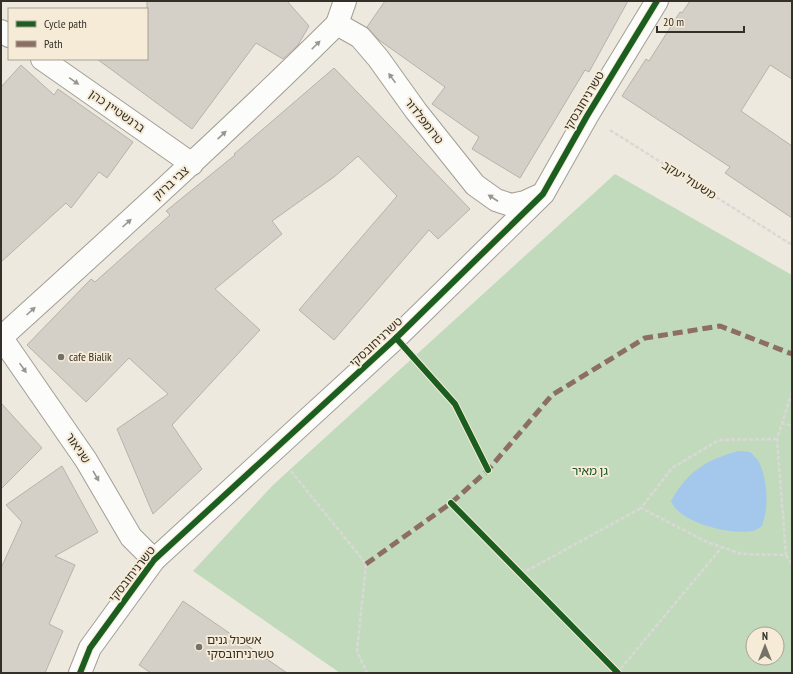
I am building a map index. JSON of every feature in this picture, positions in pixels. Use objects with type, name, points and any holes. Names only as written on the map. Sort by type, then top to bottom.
[{"type":"street","points":[[336,24],[345,1]]},
{"type":"street","name":"טשרניחובסקי","points":[[80,673],[90,648],[154,560],[273,449],[396,338],[543,194],[587,116],[658,1]]},
{"type":"street","name":"צבי ברוק","points":[[1,337],[192,164],[268,92],[336,24]]},
{"type":"street","name":"טרומפלדור","points":[[336,24],[360,37],[378,58],[416,111],[475,184],[496,200],[511,205],[525,202],[543,194]]},
{"type":"street","name":"ברנשטיין כהן","points":[[43,60],[192,164]]},
{"type":"street","name":"שניאור","points":[[1,337],[86,460],[131,537],[154,560]]},
{"type":"path","points":[[792,392],[777,439],[786,555],[792,565]]},
{"type":"path","points":[[781,423],[792,426]]},
{"type":"path","points":[[521,574],[641,508],[672,468],[719,440],[777,439]]},
{"type":"path","points":[[273,449],[366,564],[357,651],[367,673]]},
{"type":"path","points":[[641,508],[706,542],[742,554],[786,555]]},
{"type":"path","points":[[617,672],[722,547]]},
{"type":"green space","name":"גן מאיר","points":[[615,174],[792,275],[792,673],[340,673],[193,571],[273,485]]},
{"type":"water","points":[[738,451],[750,452],[756,458],[762,469],[766,485],[766,510],[762,526],[753,531],[744,532],[720,529],[695,522],[676,509],[671,501],[691,474],[716,458]]},
{"type":"building","points":[[147,1],[287,1],[309,26],[298,45],[283,59],[256,43],[192,129],[98,60],[148,60]]},
{"type":"building","points":[[385,1],[628,1],[589,72],[585,70],[520,178],[472,149],[479,137],[432,104],[445,87],[379,40],[367,27]]},
{"type":"building","points":[[690,1],[792,1],[792,79],[770,65],[741,111],[792,146],[792,218],[725,173],[730,167],[622,96],[646,59],[649,61],[680,12],[682,13]]},
{"type":"building","points":[[21,65],[54,95],[58,89],[133,142],[107,178],[99,172],[71,208],[66,203],[1,262],[1,87]]},
{"type":"building","points":[[334,68],[470,209],[438,239],[429,230],[334,340],[299,310],[397,196],[358,156],[334,177],[272,221],[282,234],[215,289],[260,330],[172,425],[202,469],[153,514],[117,429],[168,394],[129,358],[86,402],[27,345],[91,279],[95,282],[170,215],[166,211],[235,155],[234,154]]},
{"type":"building","points":[[1,403],[42,448],[1,489]]},
{"type":"building","points":[[62,466],[98,532],[55,556],[75,565],[49,624],[63,631],[45,673],[1,673],[1,568],[22,522],[6,505]]},
{"type":"building","name":"אשכול גנים טשרניחובסקי","points":[[183,601],[287,673],[151,673],[139,665]]},
{"type":"marked path","points":[[366,564],[451,503],[488,470],[552,395],[645,338],[720,326],[792,354]]},
{"type":"cycle path","points":[[80,673],[90,648],[154,560],[396,338],[543,194],[587,116],[657,1]]},
{"type":"cycle path","points":[[396,338],[455,404],[488,470]]},
{"type":"cycle path","points":[[451,503],[618,673]]},
{"type":"place","name":"cafe Bialik","points":[[61,357]]},
{"type":"place","name":"אשכול גנים טשרניחובסקי","points":[[199,647]]}]
